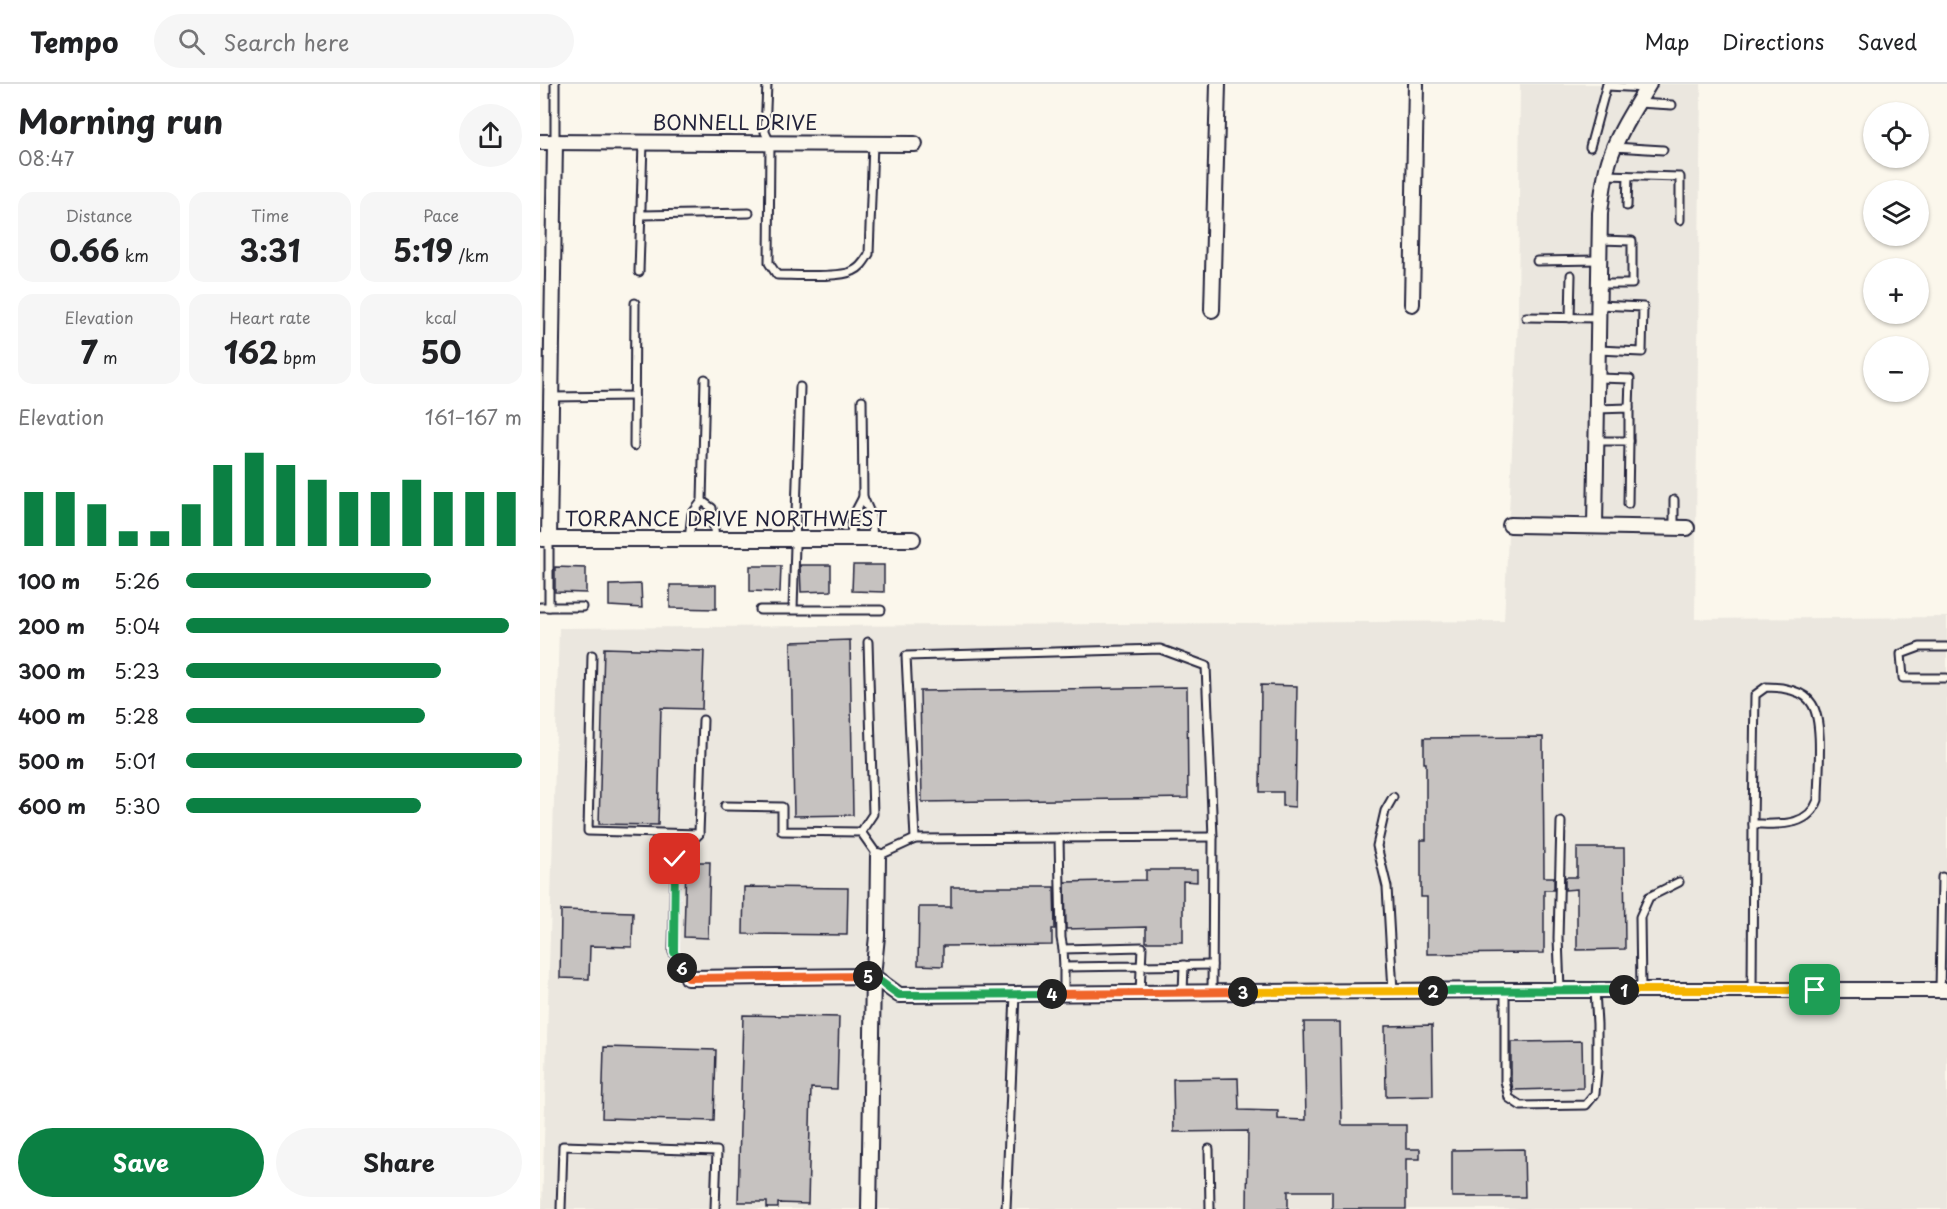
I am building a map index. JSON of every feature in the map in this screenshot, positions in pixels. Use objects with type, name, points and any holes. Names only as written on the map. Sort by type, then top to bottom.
[{"type":"street","points":[[1212,310],[1218,84]]},
{"type":"street","points":[[1412,304],[1416,84]]},
{"type":"street","points":[[1595,526],[1600,213],[1605,175],[1614,147],[1647,86]]},
{"type":"street","name":"BONNELL DRIVE","points":[[540,142],[915,144]]},
{"type":"street","points":[[545,538],[551,397],[555,142]]},
{"type":"street","points":[[1510,525],[1681,528]]},
{"type":"street","name":"TORRANCE DRIVE NORTHWEST","points":[[545,538],[913,539]]},
{"type":"street","points":[[869,1209],[873,976],[877,936],[878,856]]},
{"type":"street","points":[[688,978],[873,976],[899,995],[1505,990],[1944,990]]},
{"type":"lane","points":[[555,84],[555,142]]},
{"type":"lane","points":[[767,84],[765,132],[770,143],[769,263],[777,274],[842,274],[854,271],[863,264],[869,254],[873,143]]},
{"type":"lane","points":[[1590,147],[1607,85],[1647,86]]},
{"type":"lane","points":[[1638,103],[1672,105]]},
{"type":"lane","points":[[639,272],[643,143]]},
{"type":"lane","points":[[1614,147],[1663,150]]},
{"type":"lane","points":[[1605,175],[1680,177],[1680,220]]},
{"type":"lane","points":[[1627,206],[1628,176]]},
{"type":"lane","points":[[642,215],[748,213]]},
{"type":"lane","points":[[1599,284],[1632,284],[1632,241],[1600,240]]},
{"type":"lane","points":[[1537,261],[1599,260]]},
{"type":"lane","points":[[1570,318],[1571,275]]},
{"type":"lane","points":[[634,446],[635,303]]},
{"type":"lane","points":[[1526,317],[1570,318],[1643,306],[1642,352],[1598,350]]},
{"type":"lane","points":[[1598,378],[1630,380],[1628,504]]},
{"type":"lane","points":[[689,539],[692,514],[702,501],[705,379]]},
{"type":"lane","points":[[793,609],[800,387]]},
{"type":"lane","points":[[551,397],[634,396]]},
{"type":"lane","points":[[851,539],[852,518],[862,497],[862,400]]},
{"type":"lane","points":[[1597,409],[1629,408]]},
{"type":"lane","points":[[1596,441],[1629,441]]},
{"type":"lane","points":[[862,497],[871,515],[873,539]]},
{"type":"lane","points":[[1674,500],[1681,528]]},
{"type":"lane","points":[[702,501],[712,508],[715,539]]},
{"type":"lane","points":[[545,538],[549,607]]},
{"type":"lane","points":[[540,607],[582,607]]},
{"type":"lane","points":[[760,610],[881,610]]},
{"type":"lane","points":[[861,832],[873,814],[868,642]]},
{"type":"lane","points":[[1947,647],[1920,647],[1901,654],[1903,678],[1947,678]]},
{"type":"lane","points":[[915,839],[906,656],[1160,649],[1206,666],[1213,837],[1212,993]]},
{"type":"lane","points":[[592,655],[588,831],[699,834]]},
{"type":"lane","points":[[1752,990],[1753,824],[1755,696],[1766,687],[1777,687],[1802,694],[1811,702],[1817,717],[1818,800],[1814,811],[1788,824],[1753,824]]},
{"type":"lane","points":[[688,978],[674,952],[675,859],[699,834],[703,720]]},
{"type":"lane","points":[[1393,797],[1385,811],[1377,846],[1387,887],[1393,991]]},
{"type":"lane","points":[[725,806],[782,807],[782,831],[861,832]]},
{"type":"lane","points":[[1560,990],[1558,938],[1561,822]]},
{"type":"lane","points":[[861,832],[878,856],[915,839],[1213,837]]},
{"type":"lane","points":[[1059,838],[1064,993]]},
{"type":"lane","points":[[1942,877],[1944,990]]},
{"type":"lane","points":[[1641,990],[1640,917],[1649,897],[1679,882]]},
{"type":"lane","points":[[1064,949],[1142,947],[1140,993]]},
{"type":"lane","points":[[1183,993],[1184,965]]},
{"type":"lane","points":[[1064,967],[1212,965]]},
{"type":"lane","points":[[1505,990],[1505,1082],[1509,1098],[1521,1106],[1586,1105],[1595,1094],[1597,1024],[1595,990]]},
{"type":"lane","points":[[1006,1209],[1015,994]]},
{"type":"lane","points":[[561,1209],[563,1146],[717,1151],[715,1209]]},
{"type":"lane","points":[[1209,1149],[1210,1209]]},
{"type":"shaded area","points":[[1520,84],[1701,84],[1695,619],[1947,617],[1947,1209],[542,1209],[559,628],[1504,621],[1518,322]]},
{"type":"building","points":[[800,565],[831,565],[831,591],[801,592]]},
{"type":"building","points":[[853,565],[884,565],[884,592],[852,591]]},
{"type":"building","points":[[750,566],[781,566],[780,592],[750,591]]},
{"type":"building","points":[[555,567],[586,568],[586,593],[555,592]]},
{"type":"building","points":[[641,584],[642,608],[609,606],[609,585]]},
{"type":"building","points":[[670,585],[716,585],[716,609],[670,608]]},
{"type":"building","points":[[850,640],[853,815],[794,816],[791,642]]},
{"type":"building","points":[[604,648],[704,651],[702,709],[661,708],[658,825],[599,824]]},
{"type":"building","points":[[1261,685],[1297,686],[1295,807],[1283,806],[1283,792],[1260,792]]},
{"type":"building","points":[[1187,687],[1188,798],[922,802],[920,691]]},
{"type":"building","points":[[1543,737],[1544,877],[1554,877],[1554,890],[1544,890],[1544,953],[1427,954],[1427,897],[1421,897],[1421,840],[1426,840],[1424,738]]},
{"type":"building","points":[[1577,848],[1624,848],[1625,949],[1577,950],[1577,889],[1565,890],[1565,877],[1577,877]]},
{"type":"building","points":[[686,862],[710,862],[708,938],[684,937]]},
{"type":"building","points":[[1146,870],[1197,870],[1197,882],[1183,881],[1183,942],[1146,942],[1146,927],[1066,929],[1065,882],[1146,880]]},
{"type":"building","points":[[744,887],[848,888],[847,935],[743,934]]},
{"type":"building","points":[[951,887],[1054,887],[1055,929],[1052,929],[1052,945],[943,946],[943,966],[918,965],[919,907],[951,907]]},
{"type":"building","points":[[561,910],[633,912],[632,947],[590,946],[589,979],[560,978]]},
{"type":"building","points":[[743,1015],[839,1017],[837,1089],[811,1088],[808,1204],[778,1203],[778,1208],[767,1208],[767,1202],[738,1202]]},
{"type":"building","points":[[1304,1022],[1340,1022],[1342,1125],[1406,1125],[1406,1149],[1420,1149],[1420,1159],[1406,1159],[1406,1209],[1332,1209],[1332,1191],[1288,1191],[1288,1209],[1247,1209],[1248,1131],[1174,1132],[1173,1079],[1238,1078],[1239,1110],[1278,1111],[1278,1119],[1306,1120]]},
{"type":"building","points":[[1432,1025],[1433,1096],[1386,1097],[1385,1026]]},
{"type":"building","points":[[1582,1041],[1583,1088],[1513,1090],[1511,1042]]},
{"type":"building","points":[[604,1047],[716,1050],[714,1121],[602,1118]]},
{"type":"building","points":[[1524,1149],[1525,1197],[1452,1197],[1452,1150]]},
{"type":"route","points":[[675,859],[674,952],[688,978],[873,976],[899,995],[1815,990]]}]
